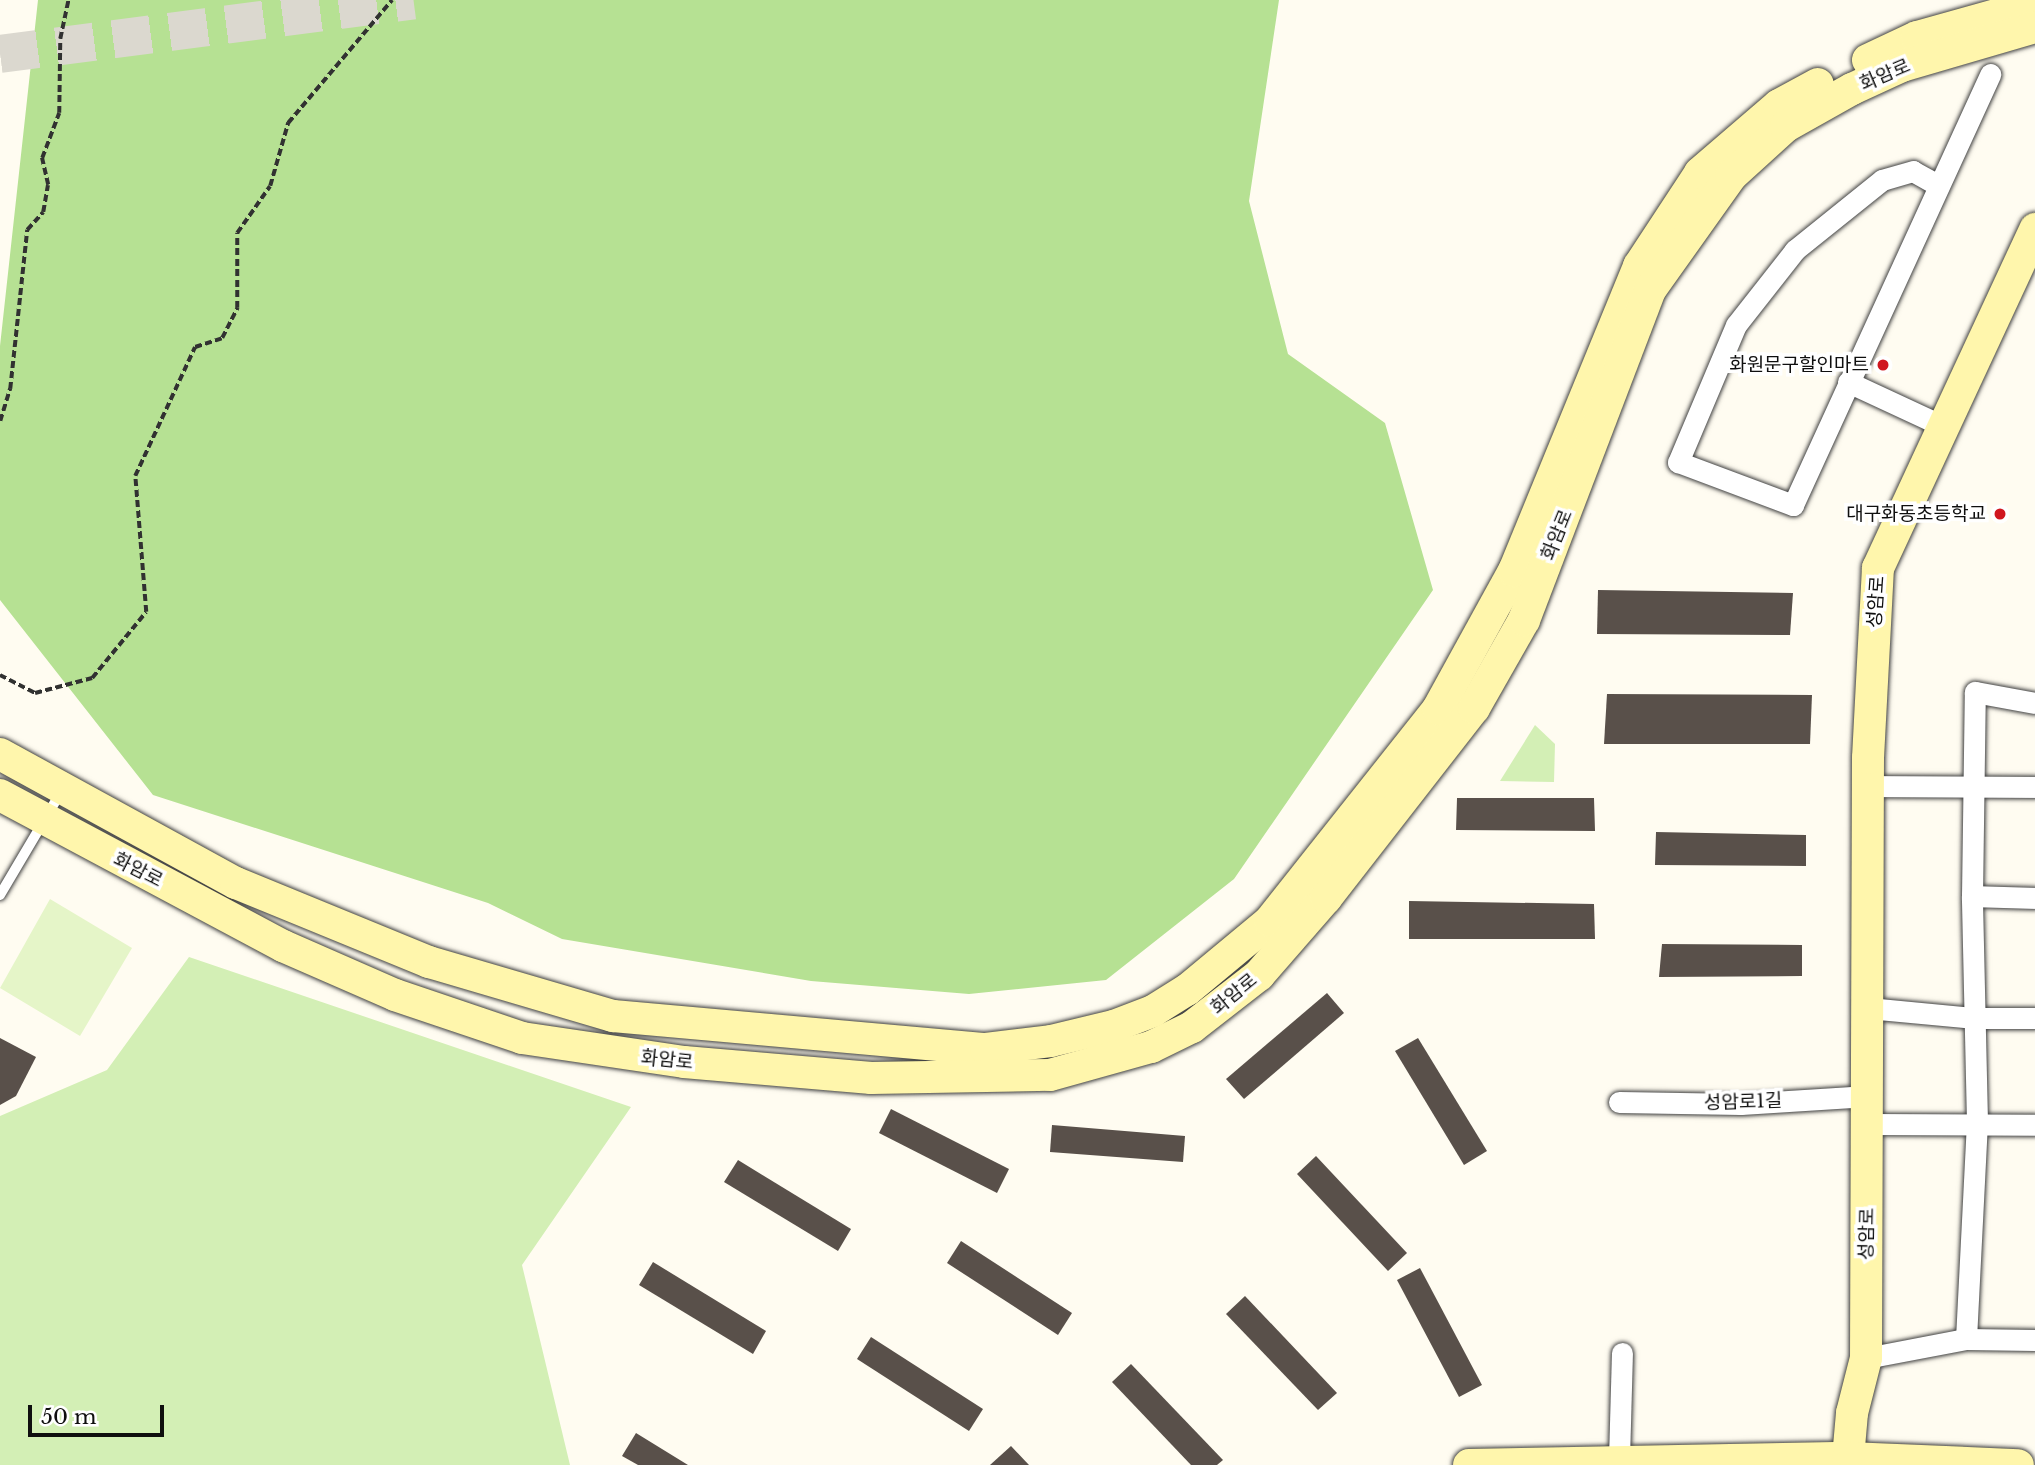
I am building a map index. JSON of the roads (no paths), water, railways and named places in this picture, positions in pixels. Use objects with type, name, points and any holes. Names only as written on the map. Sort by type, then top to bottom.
[{"type":"main road","name":"화암로","points":[[0,754],[236,883],[429,962],[613,1016],[986,1049],[1051,1041],[1153,1011],[1230,958],[1270,921],[1438,709],[1514,571],[1639,266],[1700,173],[1779,105],[1829,79],[1917,37],[2035,4]]},
{"type":"main road","name":"화암로","points":[[0,795],[283,946],[396,995],[522,1038],[671,1061],[871,1078],[1050,1075],[1151,1047],[1192,1027],[1259,975],[1326,898],[1474,708],[1524,620],[1650,290],[1731,176],[1786,126],[1852,89],[1902,66],[2035,27]]},
{"type":"main road","name":"성암로","points":[[1848,1461],[1852,1413],[1866,1358],[1868,786],[1878,568],[2035,229]]},
{"type":"main road","points":[[1469,1465],[1619,1459],[2018,1465]]},
{"type":"street","points":[[1936,184],[1913,171],[1882,180],[1795,250],[1736,325],[1678,462],[1793,505],[1936,184],[1990,74]]},
{"type":"street","points":[[1847,382],[1944,426]]},
{"type":"street","points":[[1966,1339],[1977,1122],[1972,895],[1975,692],[2035,703]]},
{"type":"street","points":[[1868,786],[2035,787]]},
{"type":"street","points":[[1972,895],[2035,898]]},
{"type":"street","points":[[1868,1008],[1973,1018],[2035,1018]]},
{"type":"street","name":"성암로1길","points":[[1619,1102],[1868,1110],[1977,1122],[2035,1125]]},
{"type":"street","points":[[1866,1358],[1966,1339],[2035,1340]]},
{"type":"street","points":[[1619,1459],[1622,1353]]},
{"type":"lane","points":[[0,895],[63,790]]},
{"type":"tunnel","points":[[0,54],[413,0]]},
{"type":"place","name":"화원문구할인마트","points":[[1883,365]]},
{"type":"place","name":"대구화동초등학교","points":[[2000,514]]}]
